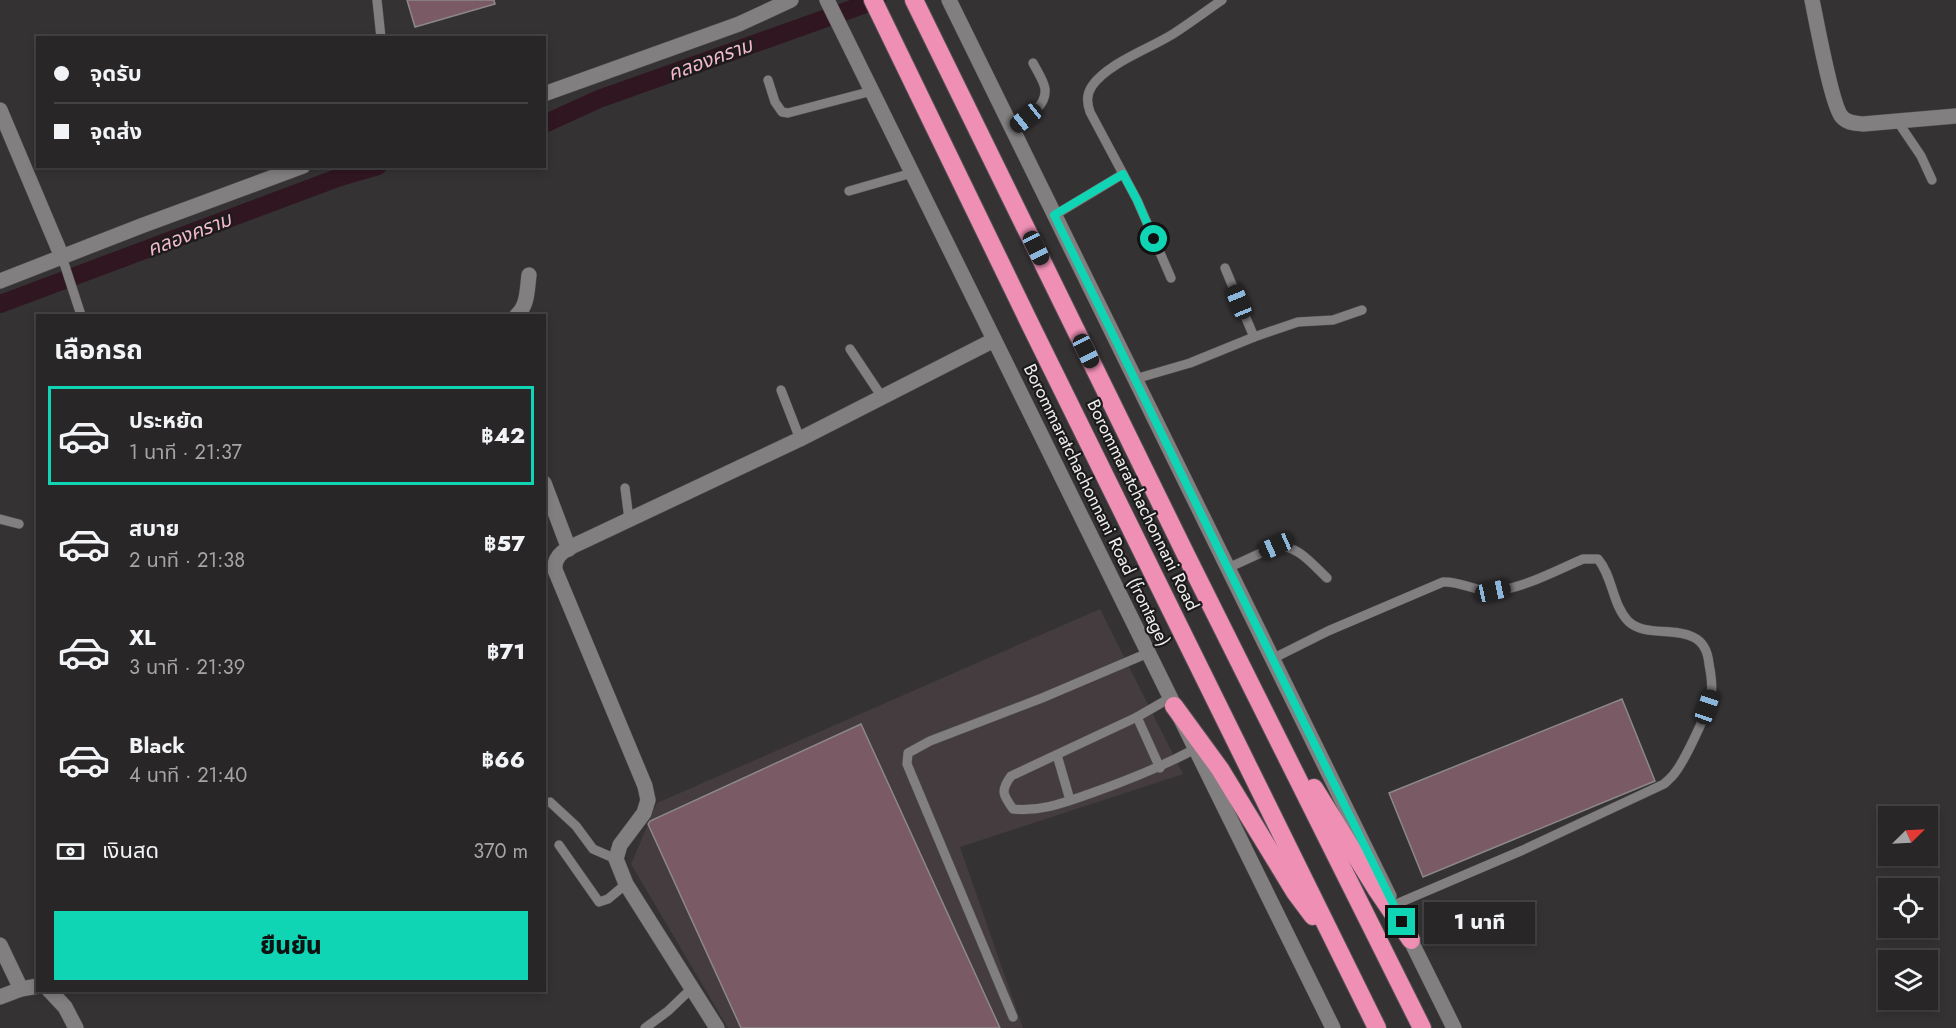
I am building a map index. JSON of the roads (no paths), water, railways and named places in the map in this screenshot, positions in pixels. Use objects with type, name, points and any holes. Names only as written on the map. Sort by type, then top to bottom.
[{"type":"highway","name":"Borommaratchachonnani Road","points":[[873,0],[1036,337],[1377,1028]]},
{"type":"highway","name":"Borommaratchachonnani Road","points":[[916,5],[1422,1028]]},
{"type":"highway","points":[[1172,702],[1220,769],[1295,892],[1334,943]]},
{"type":"highway","points":[[1263,708],[1411,940]]},
{"type":"main road","points":[[546,93],[739,24],[791,0]]},
{"type":"main road","name":"Borommaratchachonnani Road (frontage)","points":[[827,0],[1333,1028]]},
{"type":"main road","points":[[1812,0],[1839,112],[1843,118],[1850,122],[1863,124],[1956,116]]},
{"type":"main road","points":[[950,2],[1454,1028]]},
{"type":"main road","points":[[0,110],[62,257]]},
{"type":"main road","points":[[0,281],[298,168]]},
{"type":"main road","points":[[518,314],[526,300],[529,275]]},
{"type":"main road","points":[[717,1028],[626,884],[616,859],[620,845],[644,813],[648,800],[645,786],[555,570],[554,561],[558,555],[569,549],[800,439],[994,340]]},
{"type":"main road","points":[[546,488],[569,549]]},
{"type":"main road","points":[[0,945],[21,989]]},
{"type":"main road","points":[[0,997],[21,989],[36,987]]},
{"type":"main road","points":[[51,992],[65,1007],[76,1028]]},
{"type":"lane","points":[[377,0],[381,36]]},
{"type":"lane","points":[[1171,278],[1137,200],[1090,112],[1087,104],[1088,93],[1106,73],[1173,34],[1222,0]]},
{"type":"lane","points":[[1012,129],[1039,107],[1044,98],[1045,89],[1033,63]]},
{"type":"lane","points":[[768,80],[775,102],[782,112],[788,113],[872,91]]},
{"type":"lane","points":[[1898,122],[1921,156],[1932,180]]},
{"type":"lane","points":[[849,191],[912,173]]},
{"type":"lane","points":[[1054,215],[1123,174]]},
{"type":"lane","points":[[62,257],[81,314]]},
{"type":"lane","points":[[1225,268],[1254,337]]},
{"type":"lane","points":[[1135,380],[1190,363],[1298,322],[1332,320],[1362,310]]},
{"type":"lane","points":[[850,349],[882,397]]},
{"type":"lane","points":[[781,390],[800,439]]},
{"type":"lane","points":[[625,488],[629,519]]},
{"type":"lane","points":[[0,519],[19,524]]},
{"type":"lane","points":[[1228,568],[1276,546],[1285,545],[1294,547],[1327,578]]},
{"type":"lane","points":[[1272,658],[1328,631],[1443,582],[1454,581],[1477,590],[1493,591],[1519,585],[1591,558],[1598,559],[1606,568],[1621,612],[1629,622],[1640,629],[1675,632],[1694,637],[1701,643],[1708,655],[1712,680],[1712,694],[1709,703],[1703,720],[1675,774],[1664,784],[1523,850],[1394,905]]},
{"type":"lane","points":[[1013,1017],[907,764],[908,753],[930,741],[1042,698],[1148,653]]},
{"type":"lane","points":[[1172,702],[1024,768],[1011,776],[1004,786],[1004,797],[1012,809],[1028,811],[1048,808],[1160,768],[1195,749]]},
{"type":"lane","points":[[1137,717],[1160,768]]},
{"type":"lane","points":[[1057,755],[1070,800]]},
{"type":"lane","points":[[550,802],[576,826],[593,849],[616,859]]},
{"type":"lane","points":[[559,845],[599,902],[608,899],[626,884]]},
{"type":"lane","points":[[645,1028],[668,1011],[692,988]]},
{"type":"waterway","name":"คลองคราม","points":[[546,123],[599,99],[877,0]]},
{"type":"waterway","name":"คลองคราม","points":[[0,304],[340,177],[371,168]]}]
